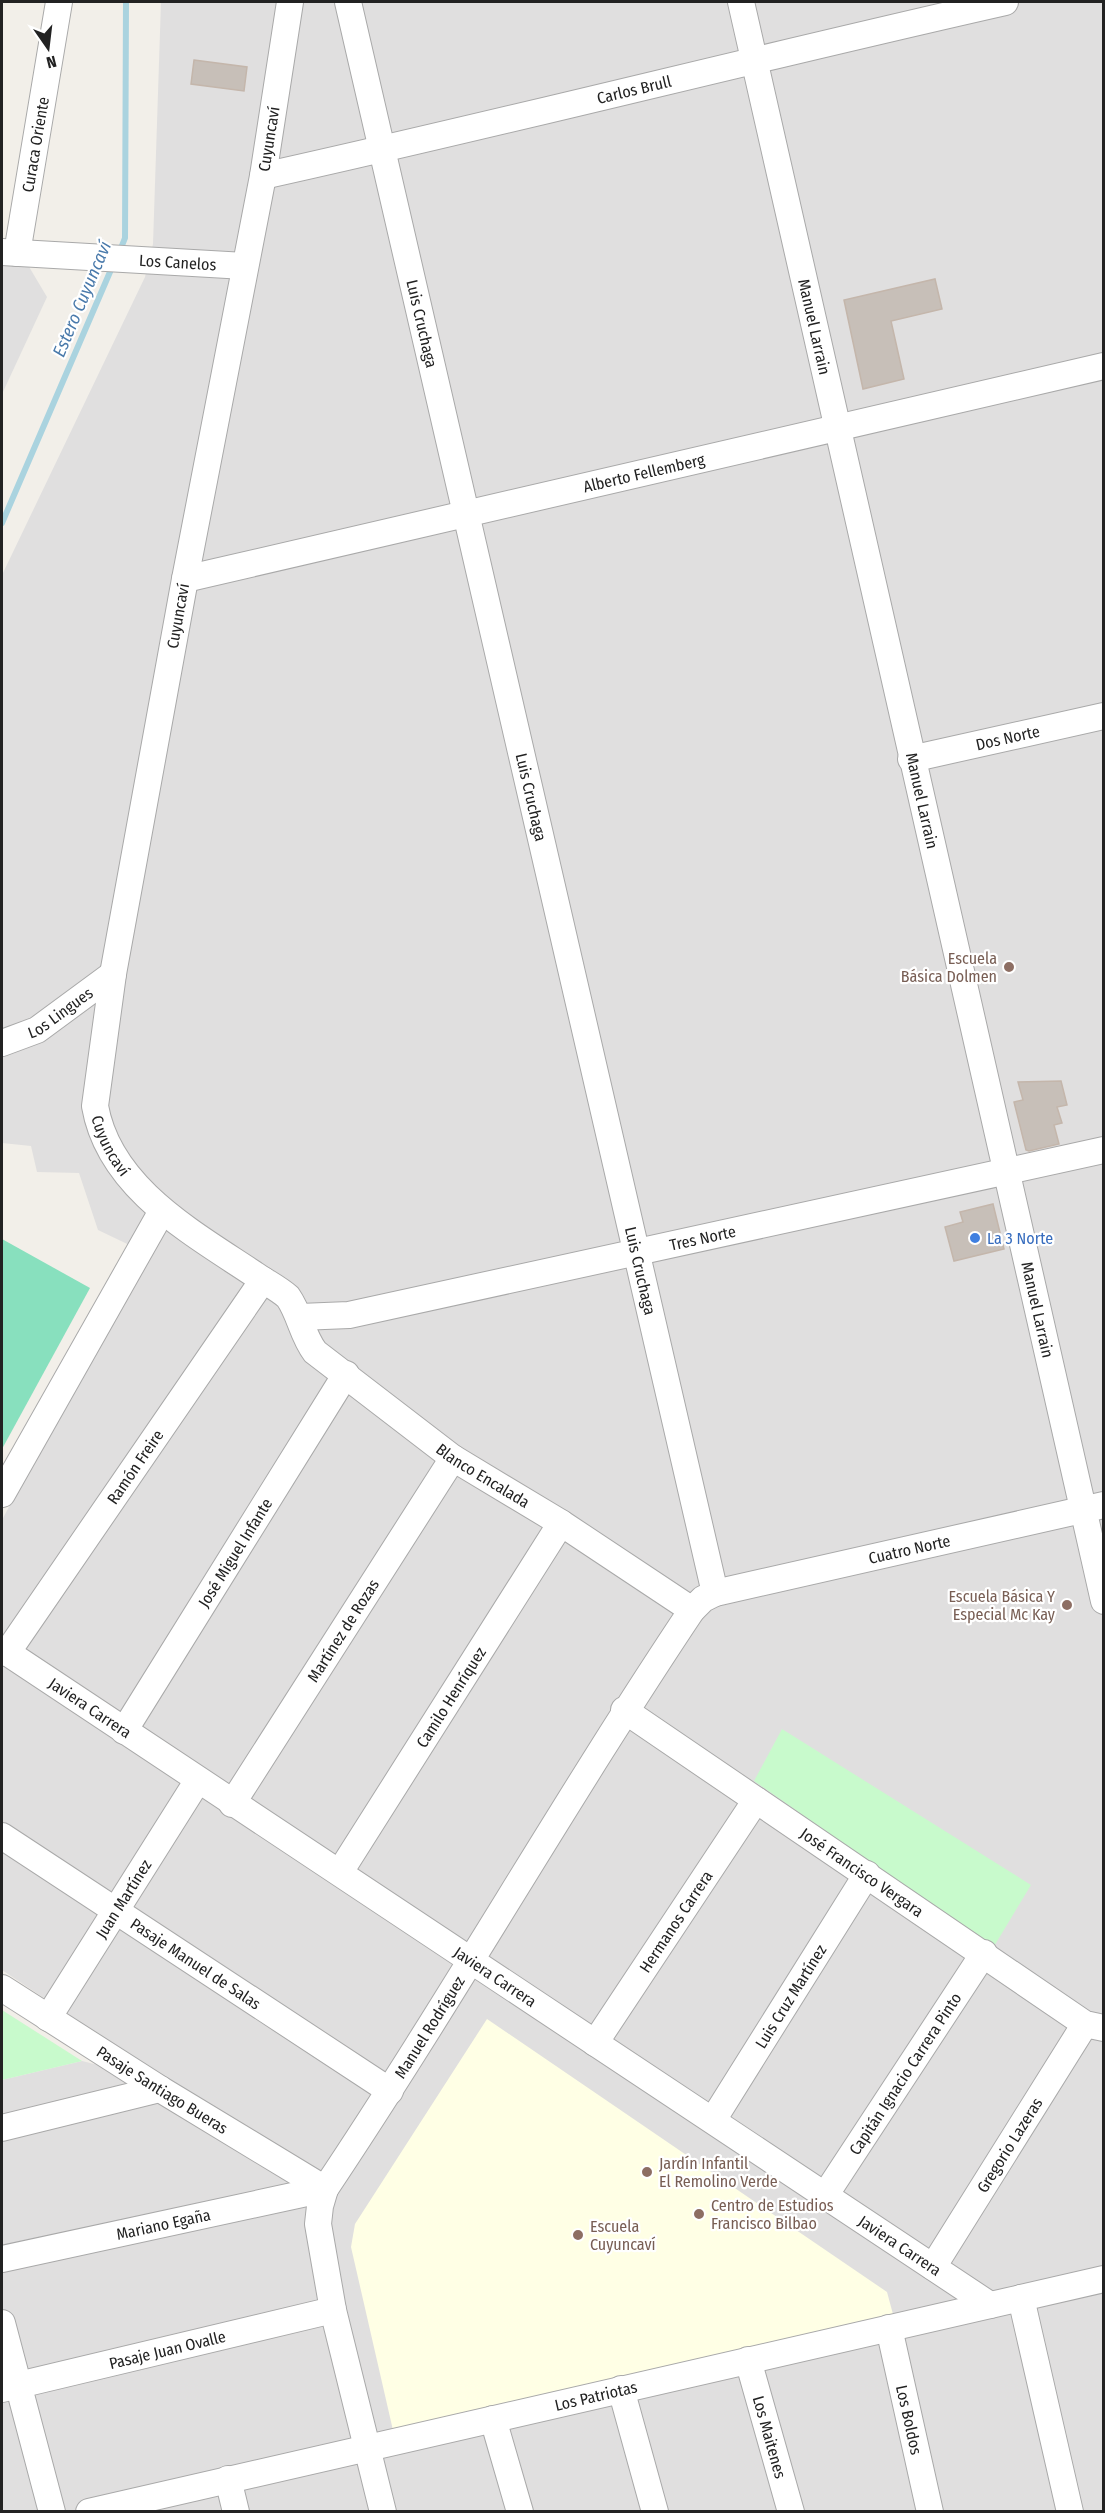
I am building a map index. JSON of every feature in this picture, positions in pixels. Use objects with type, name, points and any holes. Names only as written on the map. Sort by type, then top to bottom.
[{"type":"street","name":"Curaca Oriente","points":[[10,253],[59,2]]},
{"type":"street","name":"Cuyuncaví","points":[[290,2],[263,176],[185,579],[114,974],[94,1106],[97,1120],[113,1155],[135,1183],[162,1211],[288,1297],[300,1317]]},
{"type":"street","name":"Luis Cruchaga","points":[[348,2],[384,149],[715,1593]]},
{"type":"street","name":"Manuel Larrain","points":[[741,2],[1006,1171],[1093,1507],[1104,1601]]},
{"type":"street","name":"Carlos Brull","points":[[263,176],[754,59],[1005,2]]},
{"type":"street","name":"Los Canelos","points":[[10,253],[245,266]]},
{"type":"street","name":"Alberto Fellemberg","points":[[185,579],[1104,366]]},
{"type":"street","name":"Dos Norte","points":[[911,759],[1104,716]]},
{"type":"street","name":"Los Lingues","points":[[2,1042],[37,1030],[114,974]]},
{"type":"street","name":"Tres Norte","points":[[300,1317],[349,1315],[1104,1150]]},
{"type":"street","points":[[2,1494],[162,1211]]},
{"type":"street","name":"Ramón Freire","points":[[4,1651],[263,1280]]},
{"type":"street","name":"Blanco Encalada","points":[[300,1317],[304,1335],[315,1352],[453,1458],[561,1523],[692,1610]]},
{"type":"street","name":"José Miguel Infante","points":[[124,1731],[346,1374]]},
{"type":"street","name":"Martínez de Rozas","points":[[232,1804],[453,1458]]},
{"type":"street","name":"Cuatro Norte","points":[[715,1593],[1093,1507]]},
{"type":"street","name":"Camilo Henríquez","points":[[340,1872],[561,1523]]},
{"type":"street","name":"Manuel Rodríguez","points":[[383,2511],[333,2310],[318,2224],[325,2188],[390,2091],[472,1960],[624,1710],[692,1610],[703,1599],[715,1593]]},
{"type":"street","name":"Javiera Carrera","points":[[4,1651],[232,1804],[340,1872],[826,2194],[990,2305]]},
{"type":"street","name":"José Francisco Vergara","points":[[624,1710],[1094,2026]]},
{"type":"street","name":"Juan Martínez","points":[[48,2018],[198,1780]]},
{"type":"street","name":"Hermanos Carrera","points":[[595,2043],[756,1800]]},
{"type":"street","name":"Pasaje Manuel de Salas","points":[[2,1836],[390,2091]]},
{"type":"street","name":"Luis Cruz Martínez","points":[[713,2120],[867,1874]]},
{"type":"street","name":"Capitán Ignacio Carrera Pinto","points":[[826,2194],[984,1953]]},
{"type":"street","name":"Pasaje Santiago Bueras","points":[[2,1988],[160,2089],[325,2188]]},
{"type":"street","name":"Gregorio Lazeras","points":[[933,2267],[1094,2026]]},
{"type":"street","points":[[2,2128],[160,2089]]},
{"type":"street","name":"Mariano Egaña","points":[[2,2259],[325,2188]]},
{"type":"street","name":"Los Patriotas","points":[[102,2510],[1104,2279]]},
{"type":"street","points":[[1021,2298],[1070,2511]]},
{"type":"street","name":"Pasaje Juan Ovalle","points":[[10,2387],[333,2310]]},
{"type":"street","points":[[2,2323],[10,2387],[52,2511]]},
{"type":"street","name":"Los Boldos","points":[[889,2328],[930,2511]]},
{"type":"street","name":"Los Maitenes","points":[[748,2360],[791,2511]]},
{"type":"street","points":[[621,2389],[655,2511]]},
{"type":"street","points":[[493,2419],[520,2511]]},
{"type":"street","points":[[228,2480],[236,2511]]},
{"type":"shaded area","points":[[161,2],[1103,2],[1103,2511],[2,2511],[2,2080],[82,2061],[171,2083],[2,1970],[2,1520],[144,1252],[98,1230],[79,1173],[37,1172],[31,1146],[2,1143],[2,575],[145,277],[153,244]]},
{"type":"shaded area","points":[[2,249],[19,250],[47,297],[2,394]]},
{"type":"shaded area","name":"Escuela Cuyuncaví","points":[[487,2019],[887,2292],[894,2318],[395,2439],[351,2247],[355,2224]]},
{"type":"green space","points":[[2,1239],[90,1288],[2,1449]]},
{"type":"green space","points":[[782,1729],[1031,1885],[993,1948],[754,1781]]},
{"type":"green space","points":[[2,2010],[82,2061],[2,2080]]},
{"type":"building","points":[[194,60],[247,67],[244,91],[191,84]]},
{"type":"building","points":[[935,279],[942,309],[891,321],[904,379],[863,389],[844,300]]},
{"type":"building","points":[[1061,1081],[1067,1105],[1057,1107],[1062,1123],[1054,1125],[1059,1144],[1026,1150],[1014,1102],[1023,1100],[1018,1082]]},
{"type":"building","name":"La 3 Norte","points":[[993,1204],[1004,1249],[954,1261],[945,1227],[963,1222],[960,1212]]},
{"type":"waterway","name":"Estero Cuyuncaví","points":[[119,253],[125,238],[126,2]]},
{"type":"waterway","name":"Estero Cuyuncaví","points":[[2,523],[113,265]]},
{"type":"place","name":"Escuela Básica Dolmen","points":[[1009,967]]},
{"type":"place","name":"La 3 Norte","points":[[975,1238]]},
{"type":"place","name":"Escuela Básica Y Especial Mc Kay","points":[[1067,1605]]},
{"type":"place","name":"Jardín Infantil El Remolino Verde","points":[[647,2172]]},
{"type":"place","name":"Centro de Estudios Francisco Bilbao","points":[[699,2214]]},
{"type":"place","name":"Escuela Cuyuncaví","points":[[578,2235]]}]
